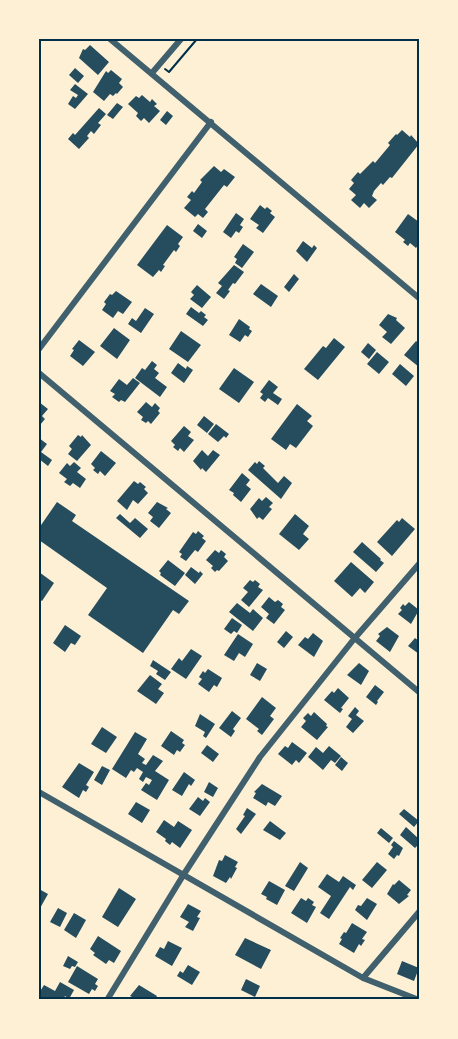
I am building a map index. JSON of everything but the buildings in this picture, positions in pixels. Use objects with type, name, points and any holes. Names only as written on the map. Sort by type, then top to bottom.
[{"type":"street","points":[[110,39],[419,298]]},
{"type":"street","points":[[152,73],[181,39]]},
{"type":"street","points":[[39,349],[211,122]]},
{"type":"street","points":[[39,373],[419,692]]},
{"type":"street","points":[[107,1000],[184,874],[260,757],[354,639],[419,564]]},
{"type":"street","points":[[39,792],[363,978],[419,1000]]},
{"type":"street","points":[[363,978],[419,912]]},
{"type":"path","points":[[160,64],[169,72],[197,39]]}]
